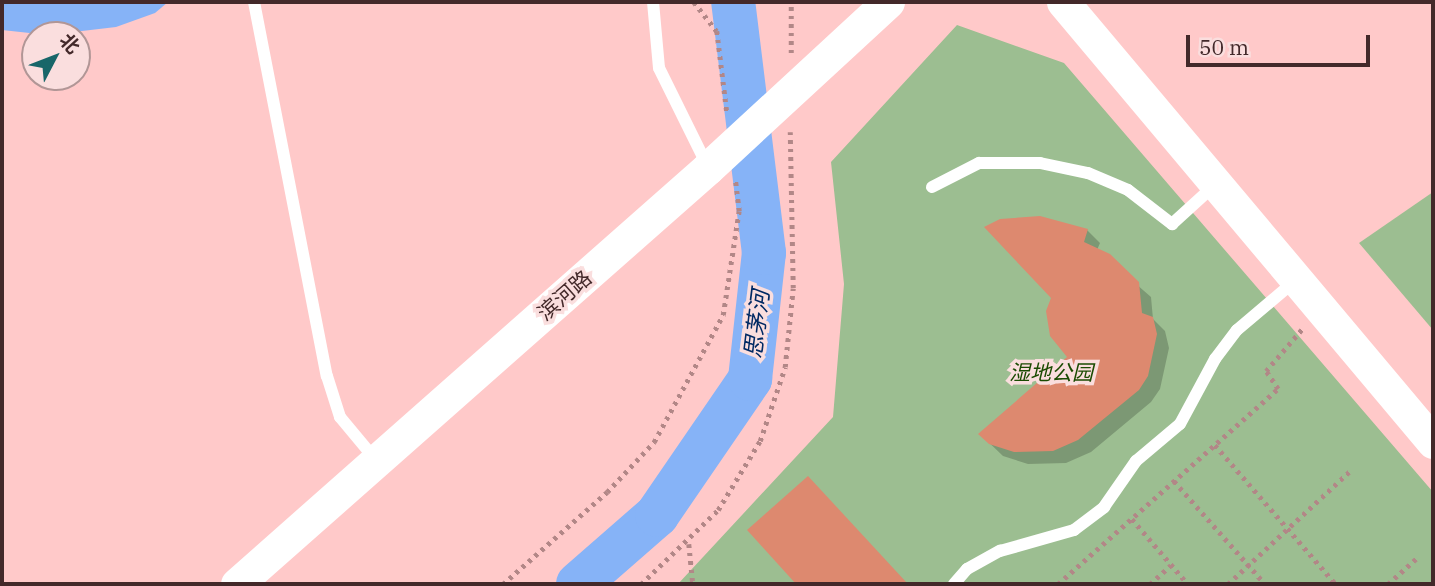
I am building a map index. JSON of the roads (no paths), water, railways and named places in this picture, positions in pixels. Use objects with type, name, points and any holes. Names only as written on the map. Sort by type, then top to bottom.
[{"type":"street","name":"滨河路","points":[[237,584],[376,460],[720,165],[888,2]]},
{"type":"street","points":[[1063,2],[1433,442]]},
{"type":"lane","points":[[254,2],[327,376],[340,416],[376,460]]},
{"type":"lane","points":[[653,2],[659,68],[720,165]]},
{"type":"lane","points":[[932,187],[979,163],[1040,163],[1088,173],[1128,190],[1171,223],[1216,184]]},
{"type":"lane","points":[[954,584],[967,569],[1000,551],[1074,530],[1104,507],[1136,461],[1180,424],[1214,359],[1237,330],[1296,280]]},
{"type":"water","points":[[2,2],[168,2],[155,13],[116,27],[91,30],[91,21],[21,21],[21,32],[2,30]]},
{"type":"waterway","name":"思茅河","points":[[578,584],[657,515],[750,379],[764,253],[733,2]]},
{"type":"park label","name":"湿地公园","points":[[1051,372]]}]
